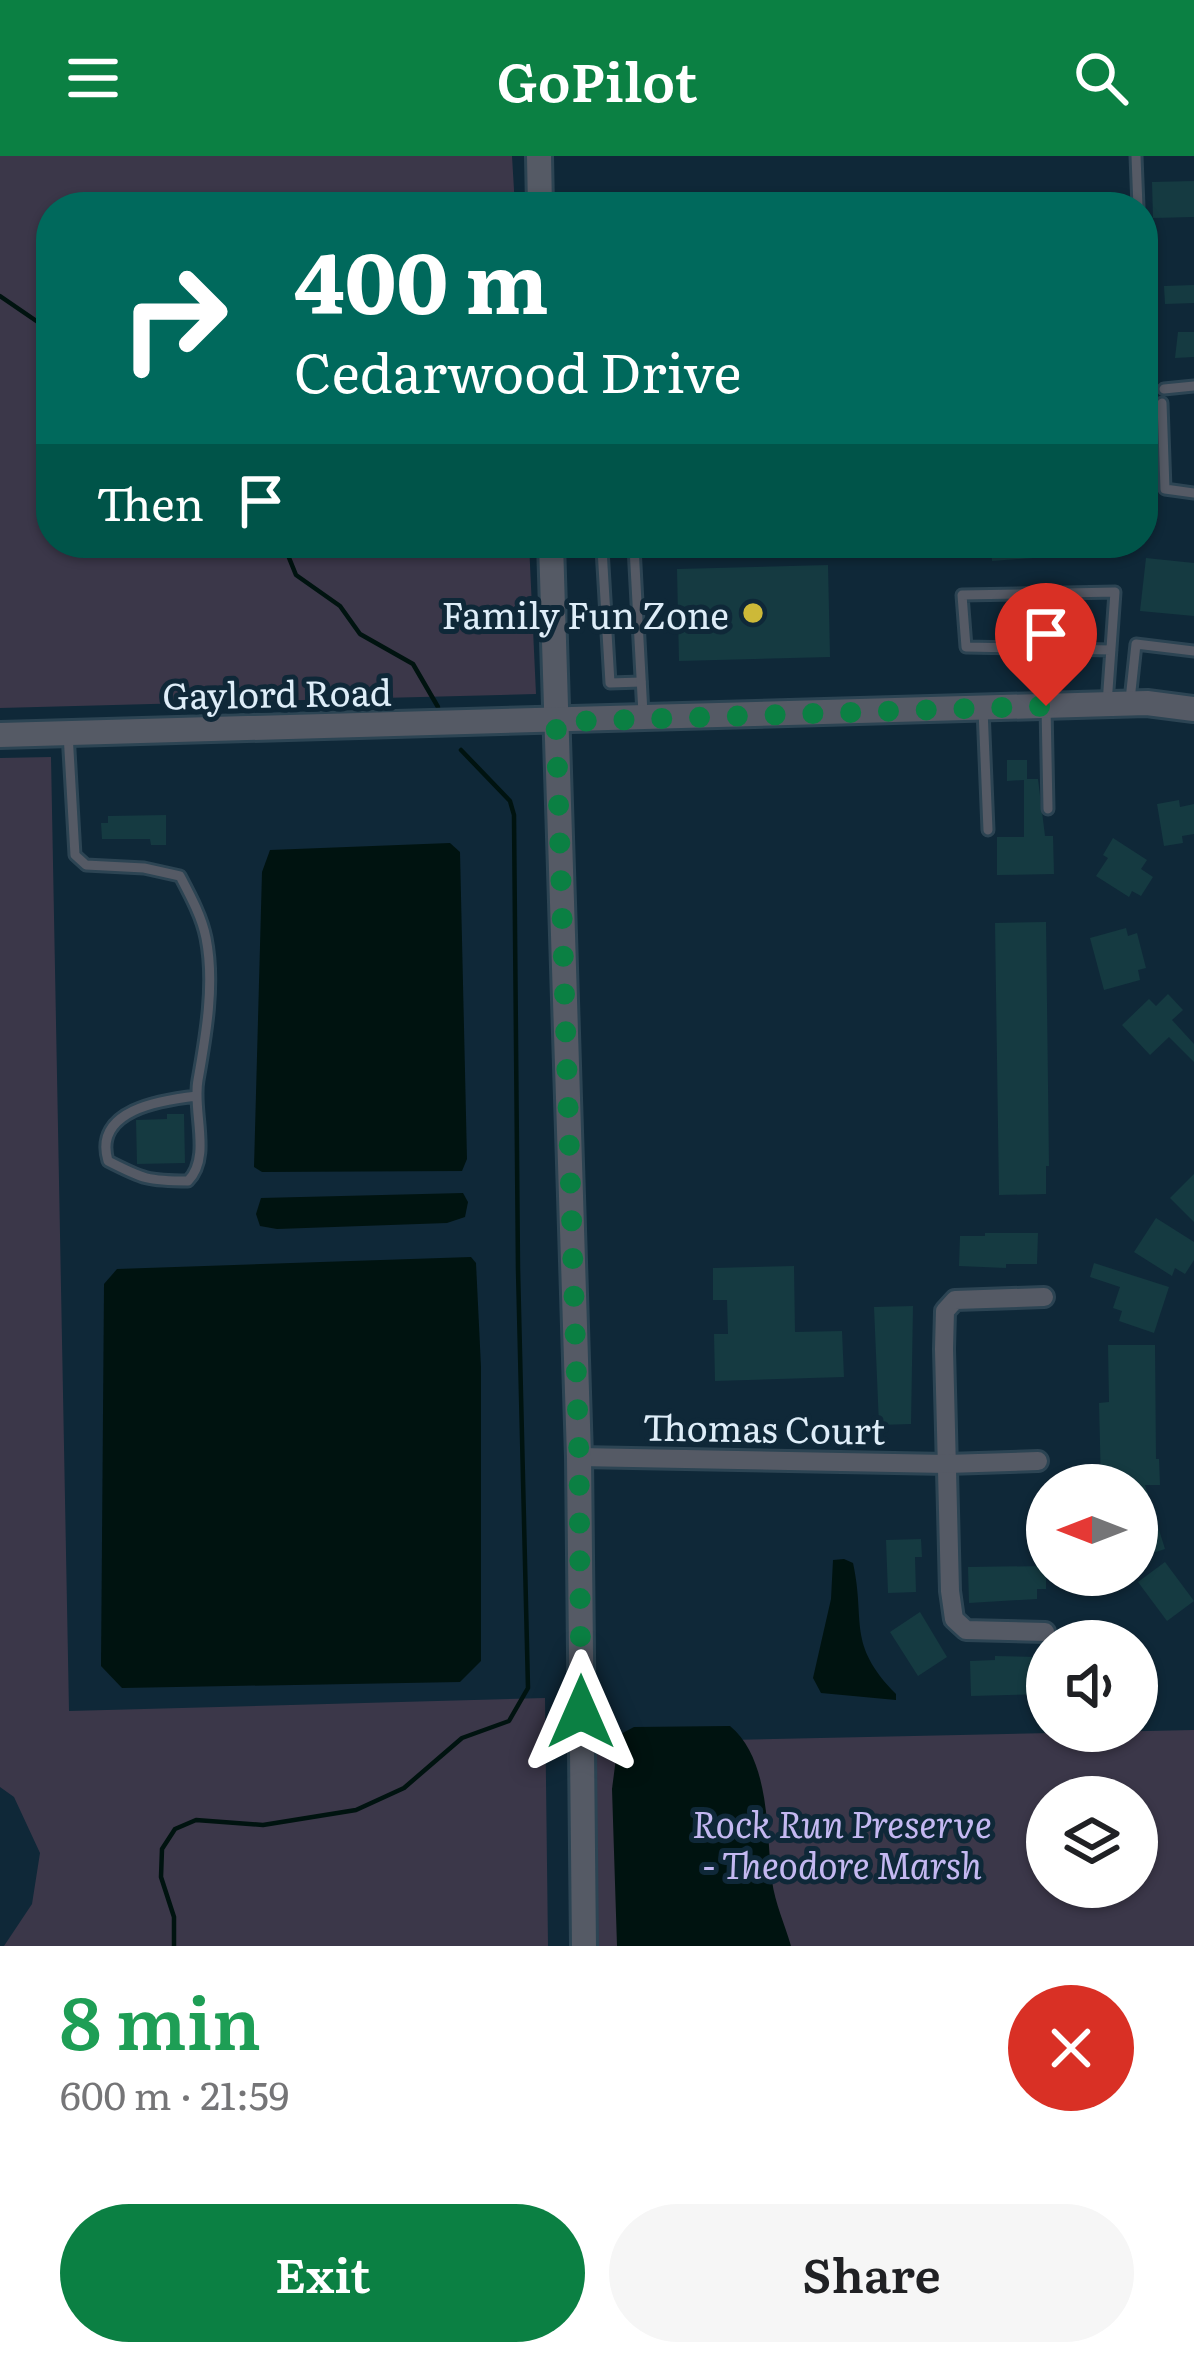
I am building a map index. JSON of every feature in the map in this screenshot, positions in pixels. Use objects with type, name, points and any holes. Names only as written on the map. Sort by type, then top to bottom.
[{"type":"street","points":[[538,156],[539,192]]},
{"type":"street","points":[[551,558],[579,1457],[584,1946]]},
{"type":"street","name":"Gaylord Road","points":[[0,735],[1118,704],[1194,709]]},
{"type":"street","points":[[1026,1632],[966,1630],[954,1619],[945,1311],[955,1300],[1044,1297]]},
{"type":"street","name":"Thomas Court","points":[[579,1457],[947,1464],[1038,1461]]},
{"type":"lane","points":[[1136,156],[1137,192]]},
{"type":"lane","points":[[1164,389],[1194,386]]},
{"type":"lane","points":[[1162,403],[1165,489],[1194,493]]},
{"type":"lane","points":[[603,558],[610,683],[641,682]]},
{"type":"lane","points":[[635,558],[643,719]]},
{"type":"lane","points":[[1111,650],[965,647],[962,595],[1115,592],[1111,650],[1118,704]]},
{"type":"lane","points":[[1118,704],[1136,644],[1194,651]]},
{"type":"lane","points":[[1046,706],[1048,809]]},
{"type":"lane","points":[[983,709],[988,830]]},
{"type":"lane","points":[[68,734],[75,855],[86,865],[144,868],[180,876],[206,938],[207,989],[197,1096],[200,1147],[194,1175],[188,1181],[131,1176],[108,1161],[107,1136],[119,1118],[134,1110],[197,1096]]},
{"type":"green space","points":[[0,156],[512,156],[514,192],[36,192],[36,558],[530,558],[536,694],[0,708]]},
{"type":"green space","points":[[51,757],[69,1711],[545,1698],[548,1946],[4,1946],[32,1904],[40,1853],[14,1797],[0,1787],[0,758]]},
{"type":"green space","name":"Rock Run Preserve - Theodore Marsh","points":[[1194,1730],[1194,1946],[598,1946],[593,1743],[1026,1734],[1026,1752],[1158,1752],[1158,1731]]},
{"type":"shaded area","points":[[450,843],[460,852],[467,1159],[462,1171],[262,1172],[254,1167],[262,872],[270,850]]},
{"type":"shaded area","points":[[463,1193],[468,1202],[465,1217],[447,1223],[277,1229],[260,1226],[256,1214],[261,1198]]},
{"type":"shaded area","points":[[471,1257],[476,1263],[481,1367],[481,1661],[460,1682],[122,1688],[101,1666],[104,1284],[117,1269]]},
{"type":"shaded area","points":[[833,1560],[853,1563],[864,1646],[896,1700],[821,1693],[813,1678],[831,1599]]},
{"type":"shaded area","points":[[730,1726],[743,1740],[760,1777],[773,1889],[791,1946],[617,1946],[612,1789],[619,1735],[634,1727]]},
{"type":"building","points":[[1194,181],[1194,217],[1158,218],[1158,192],[1152,192],[1152,182]]},
{"type":"building","points":[[1194,285],[1194,303],[1165,304],[1164,286]]},
{"type":"building","points":[[1178,332],[1194,332],[1194,357],[1175,358]]},
{"type":"building","points":[[1146,558],[1194,563],[1194,616],[1140,611]]},
{"type":"building","name":"Family Fun Zone","points":[[828,565],[830,657],[679,661],[677,569]]},
{"type":"building","points":[[1007,760],[1027,760],[1027,779],[1038,779],[1045,836],[1053,836],[1054,874],[997,875],[997,837],[1024,837],[1024,780],[1007,781]]},
{"type":"building","points":[[1179,800],[1180,807],[1194,804],[1194,834],[1182,836],[1183,843],[1164,846],[1157,804]]},
{"type":"building","points":[[166,815],[166,845],[151,845],[150,839],[102,839],[101,823],[108,823],[108,816]]},
{"type":"building","points":[[1113,838],[1147,860],[1141,869],[1153,877],[1141,896],[1132,891],[1129,897],[1096,876],[1108,858],[1103,855]]},
{"type":"building","points":[[1046,922],[1046,1194],[999,1195],[995,923]]},
{"type":"building","points":[[1126,928],[1128,936],[1137,933],[1146,968],[1138,970],[1140,980],[1104,990],[1090,938]]},
{"type":"building","points":[[1168,994],[1183,1010],[1172,1020],[1194,1044],[1194,1062],[1169,1037],[1150,1055],[1122,1025],[1149,999],[1156,1006]]},
{"type":"building","points":[[167,1114],[184,1114],[185,1163],[137,1164],[136,1120],[167,1119]]},
{"type":"building","points":[[1194,1174],[1194,1222],[1170,1198]]},
{"type":"building","points":[[1156,1218],[1194,1242],[1194,1260],[1185,1274],[1175,1268],[1172,1276],[1134,1252]]},
{"type":"building","points":[[1038,1233],[1037,1264],[959,1266],[960,1236]]},
{"type":"building","points":[[1094,1263],[1169,1287],[1154,1333],[1119,1321],[1122,1311],[1113,1308],[1120,1287],[1090,1277]]},
{"type":"building","points":[[794,1266],[795,1332],[842,1331],[844,1377],[715,1381],[714,1334],[728,1334],[727,1300],[713,1300],[713,1268]]},
{"type":"building","points":[[913,1306],[911,1424],[879,1425],[874,1307]]},
{"type":"building","points":[[1108,1345],[1155,1345],[1160,1485],[1158,1464],[1100,1464],[1099,1403],[1109,1402]]},
{"type":"building","points":[[921,1539],[922,1557],[915,1557],[916,1592],[888,1593],[886,1540]]},
{"type":"building","points":[[1165,1562],[1194,1601],[1167,1621],[1148,1596],[1158,1596],[1158,1567]]},
{"type":"building","points":[[1026,1566],[1026,1596],[1037,1599],[969,1603],[968,1567]]},
{"type":"building","points":[[920,1612],[947,1657],[918,1676],[890,1632]]},
{"type":"building","points":[[995,1656],[1026,1657],[1026,1695],[971,1696],[970,1661],[995,1660]]},
{"type":"waterway","points":[[0,296],[36,321]]},
{"type":"waterway","points":[[289,558],[296,575],[340,606],[360,634],[413,664],[438,707]]},
{"type":"waterway","points":[[174,1946],[174,1917],[161,1877],[162,1849],[175,1829],[196,1820],[263,1825],[356,1810],[404,1788],[462,1738],[509,1721],[528,1688],[514,815],[510,801],[461,750]]},
{"type":"place","name":"Family Fun Zone","points":[[753,613]]},
{"type":"route","points":[[581,1712],[579,1457],[556,722],[1046,706]]}]
